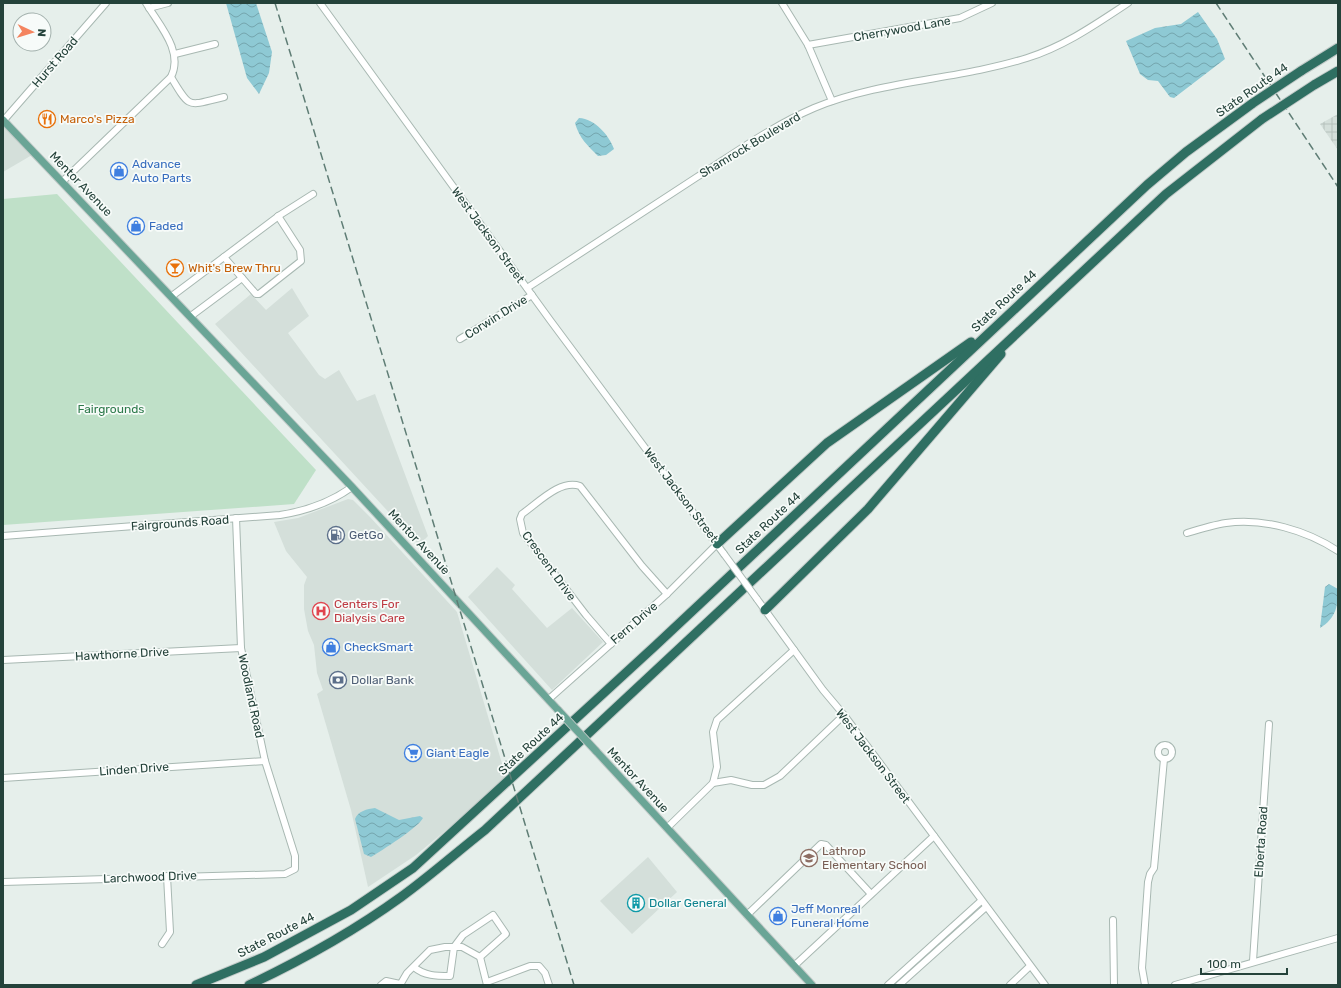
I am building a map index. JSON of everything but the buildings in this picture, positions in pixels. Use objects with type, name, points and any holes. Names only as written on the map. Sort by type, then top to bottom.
[{"type":"highway","name":"State Route 44","points":[[196,985],[264,957],[351,910],[413,868],[655,646],[1001,320],[1147,185],[1186,152],[1253,103],[1338,48]]},
{"type":"highway","points":[[248,985],[288,966],[363,923],[402,896],[485,830],[1166,194],[1262,119],[1338,71]]},
{"type":"highway","points":[[765,610],[868,509],[1032,318]]},
{"type":"highway","points":[[717,544],[827,443],[924,376],[1001,320]]},
{"type":"main road","name":"Mentor Avenue","points":[[3,120],[63,181],[352,487],[812,985]]},
{"type":"street","name":"Hurst Road","points":[[3,120],[106,3]]},
{"type":"street","points":[[63,181],[171,77],[175,70],[175,54],[148,6],[168,3]]},
{"type":"street","points":[[782,3],[808,45],[832,101]]},
{"type":"street","name":"Cherrywood Lane","points":[[808,45],[960,18],[992,3]]},
{"type":"street","name":"Shamrock Boulevard","points":[[527,288],[755,140],[813,109],[832,101],[888,86],[974,71],[1026,58],[1067,42],[1128,3]]},
{"type":"street","name":"West Jackson Street","points":[[322,4],[532,295],[717,544],[823,690],[844,715],[1045,985]]},
{"type":"street","points":[[175,54],[215,44]]},
{"type":"street","points":[[171,77],[188,103],[192,104],[224,97]]},
{"type":"street","points":[[172,296],[278,216],[313,194]]},
{"type":"street","points":[[224,257],[256,294],[259,294],[302,261],[300,250],[278,216]]},
{"type":"street","points":[[191,316],[242,278]]},
{"type":"street","name":"Corwin Drive","points":[[460,338],[532,295]]},
{"type":"street","name":"Crescent Drive","points":[[611,644],[586,615],[523,533],[520,519],[522,514],[561,486],[569,484],[580,486],[642,566],[667,594]]},
{"type":"street","name":"Fairgrounds Road","points":[[3,536],[294,513],[328,501],[352,487]]},
{"type":"street","name":"Woodland Road","points":[[236,518],[241,648],[265,761],[295,856],[295,869]]},
{"type":"street","points":[[1187,533],[1227,523],[1262,523],[1280,526],[1317,539],[1338,551]]},
{"type":"street","name":"Fern Drive","points":[[549,699],[667,594],[717,544]]},
{"type":"street","name":"Hawthorne Drive","points":[[3,660],[241,648]]},
{"type":"street","points":[[667,828],[713,783],[717,767],[713,732],[717,720],[794,650]]},
{"type":"street","points":[[713,783],[731,780],[752,785],[764,785],[780,776],[844,715]]},
{"type":"street","name":"Elberta Road","points":[[1253,961],[1269,724]]},
{"type":"street","points":[[1145,985],[1142,968],[1148,882],[1150,874],[1154,868],[1164,759]]},
{"type":"street","name":"Linden Drive","points":[[3,778],[265,761]]},
{"type":"street","points":[[794,966],[934,836]]},
{"type":"street","points":[[747,915],[821,844],[826,845],[871,894]]},
{"type":"street","name":"Larchwood Drive","points":[[3,882],[167,876],[285,874],[295,869]]},
{"type":"street","points":[[162,944],[170,932],[167,876]]},
{"type":"street","points":[[888,985],[981,901]]},
{"type":"street","points":[[899,985],[986,907]]},
{"type":"street","points":[[414,968],[424,974],[450,976],[454,947],[463,935],[493,915],[506,934],[480,957]]},
{"type":"street","points":[[1113,920],[1114,985]]},
{"type":"street","points":[[1174,985],[1253,961],[1338,938]]},
{"type":"street","points":[[381,985],[386,981],[400,985],[407,973],[414,968],[430,950],[462,947],[480,957],[487,983],[530,966],[539,966],[545,973],[549,985]]},
{"type":"street","points":[[1010,985],[1030,966]]},
{"type":"shaded area","points":[[1338,114],[1338,150],[1320,124]]},
{"type":"shaded area","points":[[3,124],[32,155],[3,172]]},
{"type":"shaded area","points":[[292,288],[309,316],[288,333],[319,375],[325,379],[339,370],[357,401],[375,394],[428,536],[419,545],[215,324],[251,294],[266,310]]},
{"type":"shaded area","points":[[348,499],[353,500],[370,517],[457,612],[506,777],[416,855],[368,887],[351,810],[317,694],[323,690],[317,673],[314,645],[308,631],[304,609],[304,585],[307,577],[286,551],[274,522],[298,518]]},
{"type":"shaded area","points":[[497,567],[515,585],[512,589],[547,628],[572,608],[603,642],[552,690],[468,597]]},
{"type":"shaded area","points":[[648,857],[677,892],[632,934],[600,901]]},
{"type":"green space","name":"Fairgrounds","points":[[57,194],[316,470],[294,504],[3,525],[3,199]]},
{"type":"water","points":[[226,3],[256,3],[272,52],[269,73],[259,94],[247,78]]},
{"type":"water","points":[[1198,12],[1217,39],[1225,59],[1174,98],[1170,97],[1158,81],[1148,80],[1140,74],[1126,41],[1155,28],[1181,24]]},
{"type":"water","points":[[579,118],[591,121],[601,129],[609,138],[614,149],[606,155],[598,156],[584,141],[579,133],[575,123]]},
{"type":"water","points":[[1329,584],[1338,589],[1337,606],[1330,620],[1320,628],[1325,587]]},
{"type":"water","points":[[375,808],[399,820],[420,816],[423,818],[407,833],[371,857],[364,854],[355,819],[361,812]]},
{"type":"railway","points":[[275,3],[574,985]]},
{"type":"railway","points":[[1216,3],[1338,187]]},
{"type":"place","name":"Marco's Pizza","points":[[47,119]]},
{"type":"place","name":"Advance Auto Parts","points":[[119,171]]},
{"type":"place","name":"Faded","points":[[136,226]]},
{"type":"place","name":"Whit's Brew Thru","points":[[175,268]]},
{"type":"place","name":"GetGo","points":[[336,535]]},
{"type":"place","name":"Centers For Dialysis Care","points":[[321,611]]},
{"type":"place","name":"CheckSmart","points":[[331,647]]},
{"type":"place","name":"Dollar Bank","points":[[338,680]]},
{"type":"place","name":"Giant Eagle","points":[[413,753]]},
{"type":"place","name":"Lathrop Elementary School","points":[[809,858]]},
{"type":"place","name":"Dollar General","points":[[636,903]]},
{"type":"place","name":"Jeff Monreal Funeral Home","points":[[778,916]]}]
